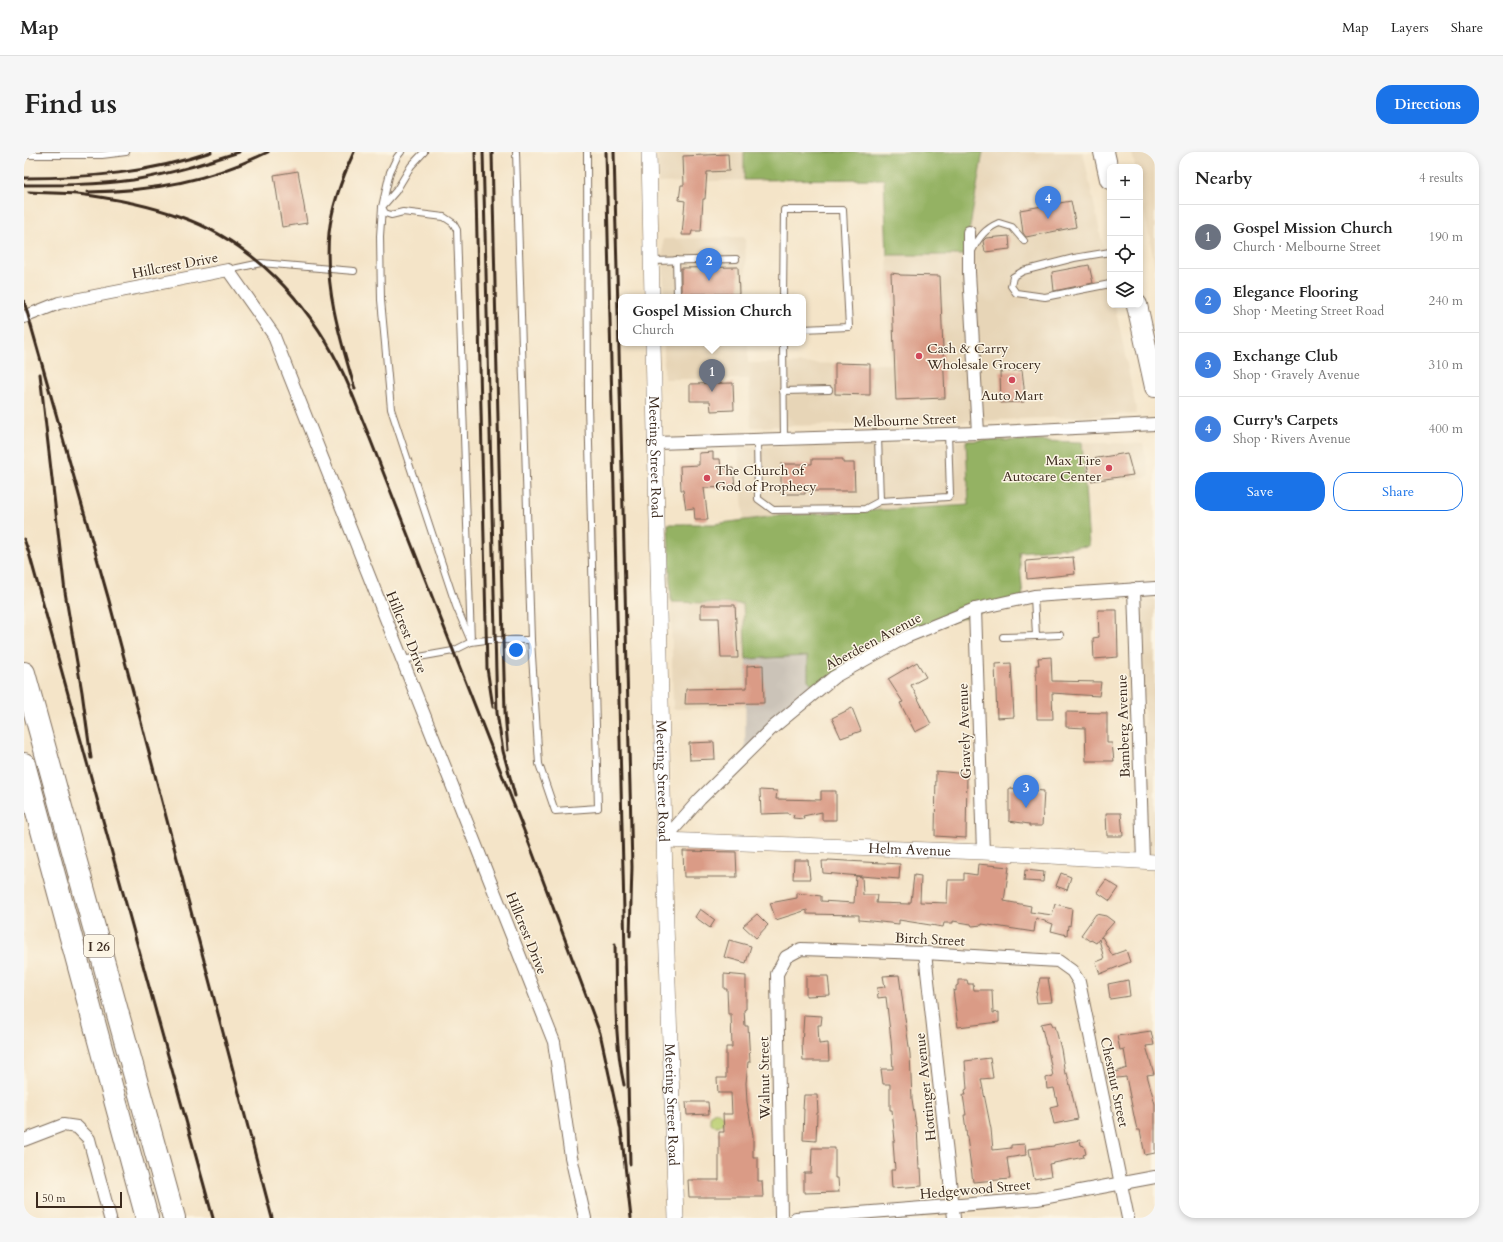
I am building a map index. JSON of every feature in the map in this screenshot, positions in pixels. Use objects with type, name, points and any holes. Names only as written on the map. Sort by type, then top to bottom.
[{"type":"highway","name":"I 26","points":[[24,673],[174,1218]]},
{"type":"highway","name":"I 26","points":[[24,764],[147,1218]]},
{"type":"main road","points":[[1104,152],[1107,166]]},
{"type":"main road","points":[[1138,308],[1155,387]]},
{"type":"street","points":[[649,152],[652,294]]},
{"type":"street","points":[[969,232],[978,432]]},
{"type":"street","name":"Hillcrest Drive","points":[[24,317],[59,303],[228,270],[273,334],[554,1042],[571,1157],[585,1218]]},
{"type":"street","name":"Meeting Street Road","points":[[654,346],[666,925],[676,1218]]},
{"type":"street","name":"Melbourne Street","points":[[656,443],[948,434],[1155,424]]},
{"type":"street","name":"Aberdeen Avenue","points":[[664,840],[700,799],[771,729],[834,677],[906,637],[975,609],[1034,596],[1155,588]]},
{"type":"street","name":"Bamberg Avenue","points":[[1134,589],[1149,862]]},
{"type":"street","name":"Gravely Avenue","points":[[975,609],[983,852]]},
{"type":"street","name":"Helm Avenue","points":[[664,840],[983,852],[1149,862]]},
{"type":"street","name":"Birch Street","points":[[801,949],[926,953],[1058,962]]},
{"type":"street","name":"Walnut Street","points":[[781,1218],[777,974],[786,957],[801,949]]},
{"type":"street","name":"Hottinger Avenue","points":[[926,953],[953,1212]]},
{"type":"street","name":"Chestnut Street","points":[[1058,962],[1072,971],[1079,982],[1128,1218]]},
{"type":"street","points":[[24,1140],[63,1125],[77,1127],[89,1139],[110,1218]]},
{"type":"street","name":"Hedgewood Street","points":[[796,1218],[953,1212],[1037,1199],[1155,1177]]},
{"type":"lane","points":[[24,155],[102,155],[126,152]]},
{"type":"lane","points":[[401,152],[390,172],[382,207],[380,236],[381,300],[391,409],[456,606],[471,642]]},
{"type":"lane","points":[[382,207],[396,191],[410,166],[424,152]]},
{"type":"lane","points":[[516,152],[531,640],[539,764],[555,811],[598,808],[588,403],[587,152]]},
{"type":"lane","points":[[382,207],[385,213],[391,215],[403,212],[444,217],[453,223],[457,230],[471,642]]},
{"type":"lane","points":[[783,294],[784,210],[843,210],[849,327],[806,329]]},
{"type":"lane","points":[[969,255],[984,231],[999,223],[1012,227],[1024,241]]},
{"type":"lane","points":[[1107,252],[1074,258],[1023,271],[1013,277],[1011,286],[1016,293],[1045,297],[1107,285]]},
{"type":"lane","points":[[652,261],[736,259]]},
{"type":"lane","points":[[676,260],[677,294]]},
{"type":"lane","points":[[228,270],[261,263],[354,271]]},
{"type":"lane","points":[[783,346],[784,439]]},
{"type":"lane","points":[[783,391],[829,390]]},
{"type":"lane","points":[[757,439],[758,500],[773,510],[865,508],[880,501],[948,497],[950,494],[948,434]]},
{"type":"lane","points":[[878,436],[880,501]]},
{"type":"lane","points":[[1034,596],[1036,636]]},
{"type":"lane","points":[[1003,637],[1060,635]]},
{"type":"lane","points":[[402,660],[453,651],[471,642],[486,640],[531,640]]},
{"type":"shaded area","points":[[657,152],[744,152],[744,180],[658,183]]},
{"type":"shaded area","points":[[983,152],[1083,152],[1107,266],[1107,308],[1116,308],[1137,414],[977,421],[751,427],[749,379],[664,379],[664,346],[748,346],[748,363],[890,364],[887,255],[969,255],[969,232]]},
{"type":"shaded area","points":[[1132,152],[1155,152],[1155,265],[1143,207],[1143,164],[1134,164]]},
{"type":"shaded area","points":[[745,237],[747,294],[664,294],[663,239]]},
{"type":"shaded area","points":[[966,441],[969,501],[744,520],[738,447]]},
{"type":"shaded area","points":[[1082,442],[1143,444],[1150,477],[1085,484]]},
{"type":"shaded area","points":[[1142,598],[1155,599],[1155,887],[1147,840]]},
{"type":"shaded area","points":[[671,602],[743,604],[746,659],[746,707],[673,709]]},
{"type":"shaded area","points":[[808,656],[808,680],[818,690],[745,754],[746,659]]},
{"type":"green space","points":[[744,152],[983,152],[969,232],[969,255],[887,255],[884,179],[744,180]]},
{"type":"green space","points":[[996,440],[1082,442],[1089,546],[1019,552],[1023,598],[906,637],[818,690],[808,680],[808,656],[746,659],[743,604],[671,602],[668,524],[714,524],[776,516],[969,505],[966,441]]},
{"type":"green space","points":[[717,1112],[722,1114],[724,1119],[722,1124],[717,1126],[712,1124],[710,1119],[712,1114]]},
{"type":"building","points":[[728,154],[729,171],[707,172],[705,199],[703,199],[701,231],[692,231],[691,235],[682,235],[685,201],[679,200],[681,185],[684,185],[683,156]]},
{"type":"building","points":[[298,171],[307,223],[282,227],[274,175]]},
{"type":"building","points":[[1071,201],[1076,227],[1026,237],[1023,233],[1020,210]]},
{"type":"building","points":[[1009,236],[1010,249],[985,252],[983,241],[986,238]]},
{"type":"building","points":[[1089,265],[1093,283],[1054,291],[1052,272]]},
{"type":"building","points":[[738,267],[739,294],[681,294],[681,268]]},
{"type":"building","name":"Cash & Carry Wholesale Grocery","points":[[891,273],[900,275],[940,276],[945,398],[896,400]]},
{"type":"building","points":[[835,363],[870,364],[870,395],[835,394]]},
{"type":"building","name":"Auto Mart","points":[[1022,370],[1024,402],[1001,403],[1000,372]]},
{"type":"building","points":[[733,383],[734,410],[711,411],[710,401],[690,401],[690,384]]},
{"type":"building","name":"The Church of God of Prophecy","points":[[713,452],[713,459],[720,459],[721,469],[733,468],[735,487],[704,488],[708,520],[695,520],[694,508],[686,509],[683,490],[681,490],[680,466],[699,465],[699,453]]},
{"type":"building","name":"Max Tire Autocare Center","points":[[1127,453],[1133,475],[1091,481],[1086,460]]},
{"type":"building","points":[[812,459],[843,459],[843,463],[854,463],[855,491],[805,491],[805,494],[781,494],[781,464],[812,464]]},
{"type":"building","points":[[1073,557],[1075,574],[1027,579],[1026,561]]},
{"type":"building","points":[[701,605],[735,605],[738,658],[721,658],[719,618],[701,618]]},
{"type":"building","points":[[1098,610],[1117,610],[1118,657],[1094,659],[1093,638],[1099,637]]},
{"type":"building","points":[[1051,657],[1052,681],[1101,682],[1099,696],[1052,693],[1053,719],[1037,719],[1036,665],[1039,665],[1038,658]]},
{"type":"building","points":[[917,662],[926,677],[911,685],[931,724],[915,732],[900,703],[903,702],[888,679]]},
{"type":"building","points":[[1011,663],[1014,717],[997,718],[995,664]]},
{"type":"building","points":[[763,665],[764,703],[685,704],[686,689],[747,688],[747,666]]},
{"type":"building","points":[[852,708],[861,731],[841,738],[832,718]]},
{"type":"building","points":[[1066,712],[1107,713],[1107,743],[1112,743],[1114,761],[1086,761],[1085,728],[1066,727]]},
{"type":"building","points":[[714,742],[715,759],[690,760],[689,743]]},
{"type":"building","points":[[936,771],[967,774],[966,838],[935,836]]},
{"type":"building","points":[[1009,788],[1044,791],[1042,826],[1029,826],[1029,824],[1009,821]]},
{"type":"building","points":[[760,790],[777,791],[776,799],[821,800],[821,791],[836,791],[836,820],[822,820],[822,812],[803,816],[804,819],[793,818],[794,815],[788,813],[761,814]]},
{"type":"building","points":[[1106,813],[1121,813],[1123,836],[1107,836]]},
{"type":"building","points":[[683,851],[736,852],[737,877],[684,877]]},
{"type":"building","points":[[794,860],[808,860],[810,879],[793,879]]},
{"type":"building","points":[[828,860],[900,864],[899,879],[823,873],[822,861]]},
{"type":"building","points":[[978,864],[1009,867],[1004,901],[1031,906],[1030,912],[1052,915],[1055,904],[1072,908],[1070,926],[1068,925],[1067,935],[1051,931],[1053,924],[1036,918],[1034,932],[982,924],[972,926],[971,924],[953,921],[953,923],[944,923],[943,927],[899,920],[899,924],[859,920],[859,915],[807,914],[807,910],[776,920],[770,903],[797,898],[797,893],[821,896],[821,901],[854,903],[856,876],[862,877],[863,895],[877,895],[876,903],[909,904],[909,902],[911,902],[914,875],[921,876],[920,902],[947,903],[948,880],[964,880],[964,873],[977,875]]},
{"type":"building","points":[[1025,870],[1044,872],[1043,882],[1024,881]]},
{"type":"building","points":[[1061,873],[1071,877],[1067,890],[1056,886]]},
{"type":"building","points":[[1106,880],[1119,888],[1110,901],[1097,892]]},
{"type":"building","points":[[700,909],[715,920],[710,928],[695,917]]},
{"type":"building","points":[[757,914],[768,925],[756,938],[743,926]]},
{"type":"building","points":[[1096,914],[1106,916],[1114,922],[1100,938],[1102,937],[1112,955],[1126,950],[1130,962],[1100,974],[1096,962],[1104,959],[1099,939],[1096,943],[1081,935]]},
{"type":"building","points":[[729,940],[751,946],[746,963],[724,957]]},
{"type":"building","points":[[724,974],[746,976],[746,1009],[744,1010],[745,1026],[748,1026],[750,1062],[748,1062],[746,1083],[747,1102],[753,1135],[753,1157],[758,1157],[758,1181],[762,1181],[763,1197],[689,1197],[688,1180],[719,1180],[719,1132],[724,1132],[723,1114],[732,1114],[731,1093],[718,1093],[717,1078],[726,1078],[726,1047],[732,1047],[731,1014],[728,1014],[727,989],[724,989]]},
{"type":"building","points":[[899,975],[910,1054],[912,1099],[917,1126],[919,1169],[921,1169],[922,1186],[892,1188],[891,1170],[895,1170],[893,1141],[895,1141],[892,1110],[890,1110],[890,1084],[883,1084],[881,1069],[893,1069],[891,1040],[886,997],[878,998],[877,988],[885,987],[883,976]]},
{"type":"building","points":[[806,976],[828,976],[830,995],[806,996]]},
{"type":"building","points":[[1040,978],[1048,978],[1052,1002],[1037,1003],[1036,996]]},
{"type":"building","points":[[958,980],[967,980],[968,984],[973,984],[974,990],[992,990],[993,1013],[999,1012],[999,1022],[958,1027],[953,990],[956,991]]},
{"type":"building","points":[[1128,980],[1130,996],[1110,999],[1108,984]]},
{"type":"building","points":[[804,1015],[822,1016],[821,1025],[818,1025],[819,1044],[828,1043],[829,1061],[803,1061],[802,1044]]},
{"type":"building","points":[[1051,1022],[1053,1026],[1055,1026],[1065,1074],[1067,1073],[1078,1119],[1054,1124],[1050,1107],[1058,1105],[1054,1088],[1047,1089],[1046,1078],[1053,1076],[1041,1024]]},
{"type":"building","points":[[1151,1031],[1154,1045],[1146,1046],[1154,1074],[1147,1075],[1155,1104],[1155,1153],[1145,1155],[1140,1130],[1137,1130],[1126,1077],[1108,1079],[1107,1075],[1127,1068],[1124,1049],[1120,1050],[1117,1036]]},
{"type":"building","points":[[990,1058],[993,1078],[981,1079],[991,1129],[993,1150],[1011,1148],[1011,1145],[1025,1144],[1026,1155],[1007,1158],[1010,1179],[973,1182],[964,1115],[966,1115],[963,1095],[966,1095],[965,1090],[967,1089],[965,1061]]},
{"type":"building","points":[[804,1095],[817,1095],[818,1113],[816,1141],[803,1140]]},
{"type":"building","points":[[686,1102],[708,1102],[709,1114],[687,1115]]},
{"type":"building","points":[[1080,1140],[1081,1145],[1084,1146],[1086,1154],[1083,1155],[1084,1157],[1049,1164],[1051,1176],[1034,1179],[1029,1149],[1054,1146]]},
{"type":"building","points":[[812,1148],[835,1148],[835,1178],[838,1178],[839,1192],[804,1193],[804,1173],[811,1173]]},
{"type":"railway","points":[[24,178],[72,177],[119,173],[165,165],[211,152]]},
{"type":"railway","points":[[24,185],[92,184],[147,178],[239,152]]},
{"type":"railway","points":[[88,192],[159,187],[202,177],[224,170],[268,152]]},
{"type":"railway","points":[[354,152],[335,202],[330,223],[328,253],[334,312],[355,389]]},
{"type":"railway","points":[[475,152],[487,668],[493,707]]},
{"type":"railway","points":[[483,152],[497,713],[503,751],[515,796]]},
{"type":"railway","points":[[492,152],[503,640],[505,712],[508,750]]},
{"type":"railway","points":[[606,152],[630,1164]]},
{"type":"railway","points":[[614,152],[618,311]]},
{"type":"railway","points":[[29,192],[77,194],[130,202],[181,217],[207,228],[254,258],[275,277],[294,297],[327,343],[344,375],[367,431],[532,851],[600,1033],[621,1130],[631,1218]]},
{"type":"railway","points":[[24,301],[108,597],[272,1218]]},
{"type":"railway","points":[[619,346],[632,867],[630,936]]},
{"type":"railway","points":[[40,374],[65,592],[82,692],[91,758]]},
{"type":"railway","points":[[24,539],[213,1218]]},
{"type":"railway","points":[[615,944],[617,1033],[624,1085]]},
{"type":"place","name":"Curry's Carpets","points":[[1048,219]]},
{"type":"place","name":"Elegance Flooring","points":[[709,281]]},
{"type":"place","name":"Cash & Carry Wholesale Grocery","points":[[919,356]]},
{"type":"place","name":"Auto Mart","points":[[1012,380]]},
{"type":"place","name":"Gospel Mission Church","points":[[712,392]]},
{"type":"place","name":"Max Tire Autocare Center","points":[[1109,468]]},
{"type":"place","name":"The Church of God of Prophecy","points":[[707,478]]},
{"type":"place","name":"Exchange Club","points":[[1026,808]]}]
